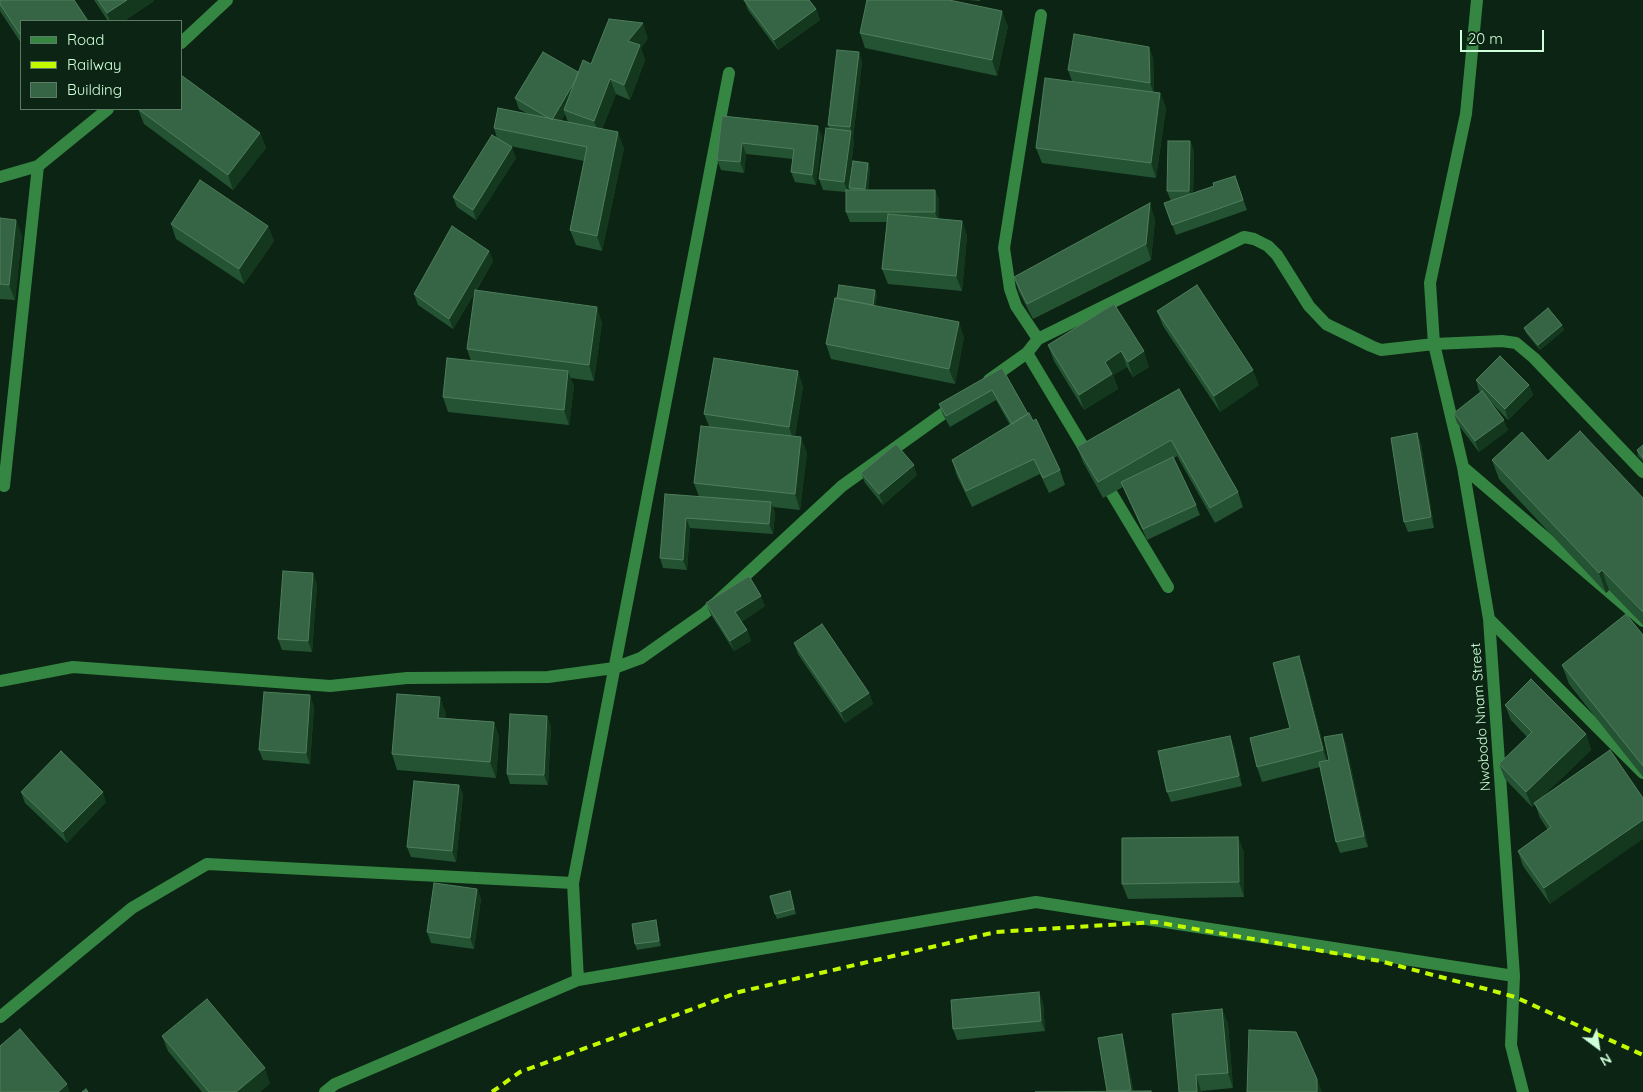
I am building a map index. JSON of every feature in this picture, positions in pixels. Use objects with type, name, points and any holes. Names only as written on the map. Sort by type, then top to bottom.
[{"type":"street","points":[[182,42],[227,0]]},
{"type":"street","name":"Nwobodo Nnam Street","points":[[1476,0],[1466,114],[1430,283],[1434,344],[1463,468],[1489,619],[1514,976],[1511,1044],[1523,1092]]},
{"type":"street","points":[[1038,339],[1016,306],[1010,289],[1004,248],[1041,15]]},
{"type":"street","points":[[578,980],[573,883],[729,73]]},
{"type":"street","points":[[0,176],[38,166],[107,110]]},
{"type":"street","points":[[4,486],[38,166]]},
{"type":"street","points":[[979,388],[1027,353],[1038,339],[1244,237],[1254,239],[1268,246],[1278,255],[1309,306],[1326,324],[1354,339],[1381,350],[1434,344],[1502,341],[1516,343],[1534,358],[1643,472]]},
{"type":"street","points":[[1027,353],[1168,587]]},
{"type":"street","points":[[0,681],[73,667],[330,686],[407,678],[548,678],[614,668],[641,658],[705,613],[842,486],[963,399]]},
{"type":"street","points":[[1463,468],[1643,621]]},
{"type":"street","points":[[1489,619],[1643,772]]},
{"type":"street","points":[[0,1017],[132,908],[207,864],[573,883]]},
{"type":"street","points":[[325,1092],[335,1084],[578,980],[1036,902],[1514,976]]},
{"type":"building","points":[[0,0],[74,0],[87,20],[20,20],[20,34],[0,4]]},
{"type":"building","points":[[98,0],[127,0],[107,13]]},
{"type":"building","points":[[744,0],[809,0],[816,9],[774,40]]},
{"type":"building","points":[[867,0],[949,0],[1002,11],[992,60],[860,33]]},
{"type":"building","points":[[609,19],[643,23],[628,41],[640,45],[624,85],[610,79],[594,121],[564,110],[583,60],[591,64]]},
{"type":"building","points":[[1074,34],[1149,47],[1150,83],[1068,70]]},
{"type":"building","points":[[837,50],[859,52],[850,127],[828,125]]},
{"type":"building","points":[[543,52],[578,72],[576,79],[552,120],[515,98]]},
{"type":"building","points":[[182,76],[260,133],[228,175],[139,110],[182,110]]},
{"type":"building","points":[[1045,78],[1160,93],[1151,163],[1036,148]]},
{"type":"building","points":[[498,108],[618,132],[597,236],[570,230],[587,147],[494,128]]},
{"type":"building","points":[[722,116],[818,126],[812,175],[791,172],[794,149],[742,143],[740,162],[717,160]]},
{"type":"building","points":[[826,128],[851,131],[844,182],[819,179]]},
{"type":"building","points":[[492,135],[512,147],[473,210],[453,197]]},
{"type":"building","points":[[1168,141],[1190,141],[1189,191],[1167,191]]},
{"type":"building","points":[[853,161],[868,163],[865,189],[849,188]]},
{"type":"building","points":[[1235,176],[1243,200],[1172,225],[1164,203],[1214,186],[1213,183]]},
{"type":"building","points":[[200,180],[268,226],[239,269],[171,224]]},
{"type":"building","points":[[846,190],[935,190],[935,212],[846,212]]},
{"type":"building","points":[[1150,203],[1146,244],[1027,304],[1014,277]]},
{"type":"building","points":[[888,214],[962,221],[956,276],[882,269]]},
{"type":"building","points":[[0,218],[16,220],[9,285],[0,284]]},
{"type":"building","points":[[452,226],[489,251],[449,319],[414,294]]},
{"type":"building","points":[[839,285],[875,290],[873,305],[837,298]]},
{"type":"building","points":[[1197,285],[1253,370],[1214,396],[1157,311]]},
{"type":"building","points":[[475,290],[597,307],[589,365],[467,349]]},
{"type":"building","points":[[835,298],[959,322],[949,369],[826,344]]},
{"type":"building","points":[[1114,304],[1144,351],[1128,362],[1121,351],[1105,362],[1112,374],[1079,395],[1048,345]]},
{"type":"building","points":[[1548,308],[1562,325],[1538,345],[1524,328]]},
{"type":"building","points":[[1500,356],[1529,385],[1505,409],[1476,380]]},
{"type":"building","points":[[447,358],[568,371],[564,410],[443,397]]},
{"type":"building","points":[[714,358],[798,371],[789,427],[704,414]]},
{"type":"building","points":[[1002,368],[1028,414],[1012,424],[992,390],[946,416],[939,404]]},
{"type":"building","points":[[1179,389],[1238,492],[1210,508],[1171,440],[1098,482],[1077,447]]},
{"type":"building","points":[[1482,391],[1504,420],[1475,441],[1454,413]]},
{"type":"building","points":[[1029,413],[1033,421],[1036,419],[1060,470],[1043,478],[1034,459],[966,491],[952,460]]},
{"type":"building","points":[[701,426],[801,437],[795,494],[694,483]]},
{"type":"building","points":[[1580,431],[1643,498],[1643,612],[1602,570],[1599,573],[1492,460],[1522,432],[1548,461]]},
{"type":"building","points":[[1417,433],[1431,517],[1404,522],[1391,438]]},
{"type":"building","points":[[896,444],[914,465],[879,494],[861,473]]},
{"type":"building","points":[[1643,445],[1643,458],[1637,450]]},
{"type":"building","points":[[1173,457],[1196,505],[1143,529],[1121,482]]},
{"type":"building","points":[[665,494],[771,502],[769,524],[686,518],[683,560],[660,558]]},
{"type":"building","points":[[283,571],[313,573],[308,641],[278,639]]},
{"type":"building","points":[[749,576],[761,596],[735,612],[747,630],[730,641],[706,603]]},
{"type":"building","points":[[1626,614],[1643,635],[1643,766],[1562,665]]},
{"type":"building","points":[[822,624],[869,693],[841,712],[794,643]]},
{"type":"building","points":[[1299,656],[1323,750],[1257,767],[1250,738],[1290,728],[1273,663]]},
{"type":"building","points":[[1531,679],[1586,734],[1526,792],[1499,764],[1532,732],[1505,705]]},
{"type":"building","points":[[264,692],[310,695],[306,753],[259,750]]},
{"type":"building","points":[[397,694],[440,697],[438,718],[494,722],[490,762],[392,754]]},
{"type":"building","points":[[510,714],[547,716],[544,775],[507,774]]},
{"type":"building","points":[[1342,734],[1364,836],[1336,842],[1319,762],[1329,760],[1324,737]]},
{"type":"building","points":[[1230,736],[1239,776],[1167,792],[1158,751]]},
{"type":"building","points":[[1610,750],[1643,798],[1643,820],[1544,888],[1518,851],[1551,827],[1534,803]]},
{"type":"building","points":[[61,751],[103,792],[63,832],[21,792]]},
{"type":"building","points":[[414,781],[459,785],[452,851],[407,847]]},
{"type":"building","points":[[1238,837],[1239,882],[1122,884],[1122,838]]},
{"type":"building","points":[[434,883],[477,889],[470,938],[427,932]]},
{"type":"building","points":[[790,891],[794,909],[775,914],[770,896]]},
{"type":"building","points":[[656,920],[659,941],[635,944],[632,924]]},
{"type":"building","points":[[1039,992],[1041,1021],[953,1029],[951,1000]]},
{"type":"building","points":[[207,999],[265,1068],[236,1092],[209,1092],[162,1036]]},
{"type":"building","points":[[1222,1009],[1228,1073],[1196,1075],[1197,1092],[1179,1092],[1172,1014]]},
{"type":"building","points":[[20,1029],[67,1084],[58,1092],[0,1092],[0,1046]]},
{"type":"building","points":[[1249,1030],[1296,1032],[1317,1079],[1317,1092],[1247,1092]]},
{"type":"building","points":[[1122,1034],[1131,1090],[1107,1091],[1098,1038]]},
{"type":"building","points":[[1151,1091],[1151,1092],[1035,1092]]},
{"type":"railway","points":[[492,1092],[520,1072],[739,992],[996,932],[1155,922],[1380,961],[1490,990],[1515,997],[1643,1055]]}]
